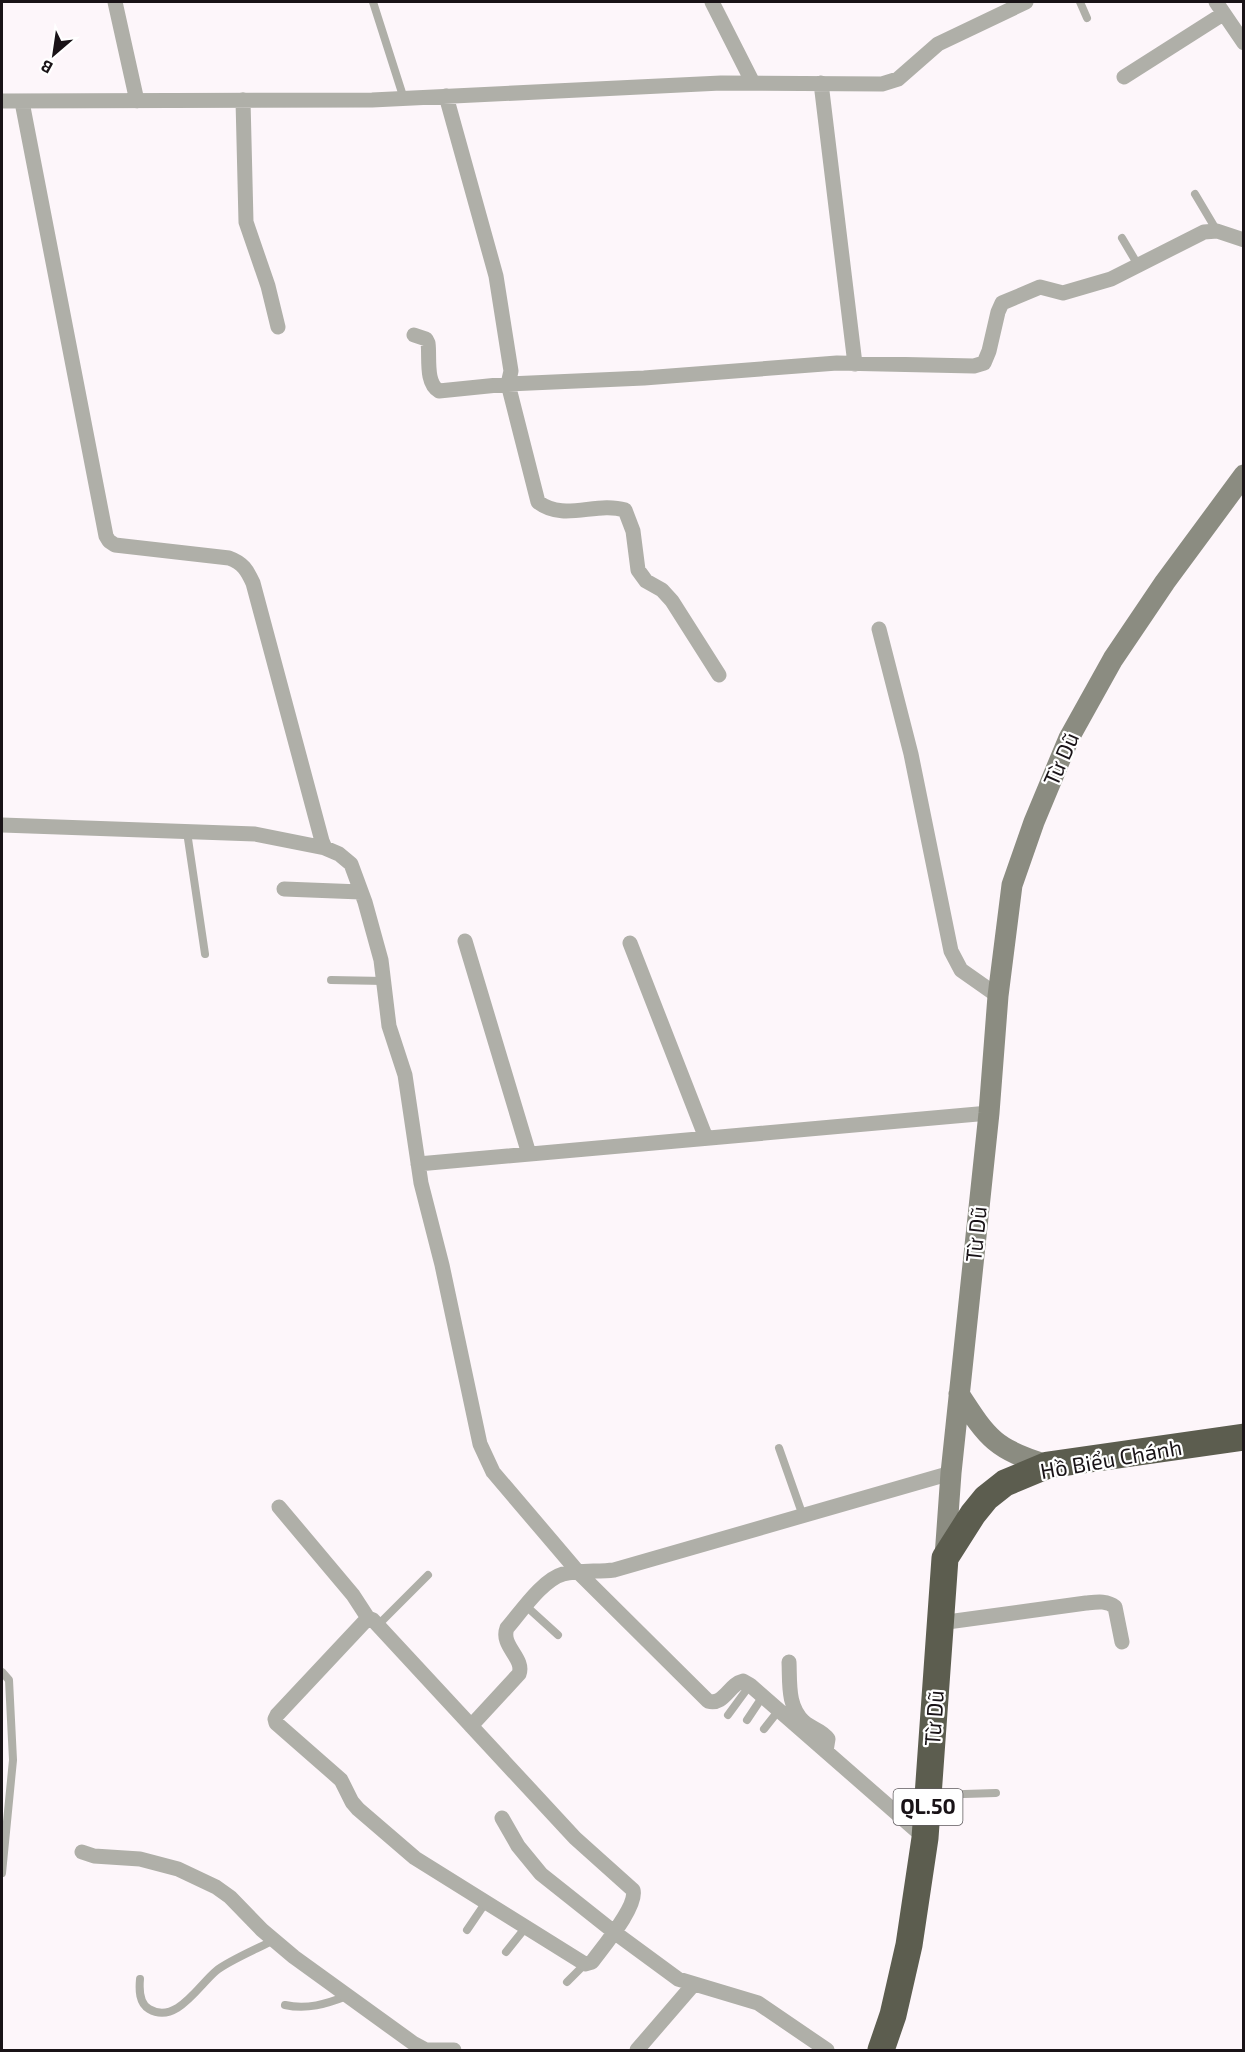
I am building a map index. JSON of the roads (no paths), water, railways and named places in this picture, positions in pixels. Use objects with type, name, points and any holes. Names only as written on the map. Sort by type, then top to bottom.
[{"type":"highway","name":"Hồ Biểu Chánh","points":[[945,1558],[973,1514],[986,1498],[1005,1483],[1048,1466],[1244,1437]]},
{"type":"highway","name":"Từ Dũ","points":[[881,2050],[893,2015],[909,1945],[925,1838],[945,1558]]},
{"type":"main road","name":"Từ Dũ","points":[[945,1558],[951,1473],[989,1113],[998,996],[1012,885],[1034,822],[1069,738],[1113,659],[1165,582],[1244,475]]},
{"type":"main road","points":[[959,1394],[991,1439],[1013,1454],[1048,1466]]},
{"type":"street","points":[[115,2],[137,101]]},
{"type":"street","points":[[712,2],[753,83]]},
{"type":"street","points":[[2,101],[404,99],[753,83],[891,82],[898,79],[938,44],[1026,2]]},
{"type":"street","points":[[1124,77],[1228,14],[1244,43]]},
{"type":"street","points":[[821,83],[855,364]]},
{"type":"street","points":[[446,96],[496,276],[511,371],[508,384],[538,502],[551,509],[567,512],[604,506],[625,510],[633,531],[638,570],[646,581],[662,590],[672,601],[719,675]]},
{"type":"street","points":[[243,100],[246,222],[268,286],[278,327]]},
{"type":"street","points":[[22,102],[106,536],[115,545],[229,558],[238,561],[246,568],[256,594],[322,840]]},
{"type":"street","points":[[414,335],[426,339],[428,343],[430,381],[439,391],[508,384],[644,378],[837,363],[974,366],[984,363],[1002,303],[1040,287],[1063,293],[1111,279],[1204,232],[1217,231],[1244,240]]},
{"type":"street","points":[[879,629],[911,754],[951,951],[961,970],[998,996]]},
{"type":"street","points":[[2,825],[255,834],[322,840],[351,864],[381,960],[389,1026],[408,1091],[421,1184],[442,1265],[480,1444],[487,1462],[579,1573],[708,1701],[714,1703],[720,1701],[738,1682],[743,1681],[750,1685],[925,1838]]},
{"type":"street","points":[[284,889],[361,892]]},
{"type":"street","points":[[465,941],[529,1154]]},
{"type":"street","points":[[630,943],[706,1138]]},
{"type":"street","points":[[418,1164],[989,1113]]},
{"type":"street","points":[[471,1726],[521,1670],[506,1641],[507,1628],[546,1583],[555,1577],[566,1573],[614,1570],[951,1473]]},
{"type":"street","points":[[279,1507],[373,1622],[575,1838],[633,1890],[635,1894],[633,1899],[614,1932],[592,1962],[585,1964],[415,1858],[358,1809],[340,1780],[276,1723],[277,1715],[373,1622]]},
{"type":"street","points":[[940,1623],[1103,1602],[1115,1606],[1122,1642]]},
{"type":"street","points":[[789,1662],[791,1701],[805,1723],[824,1734],[828,1739],[826,1751]]},
{"type":"street","points":[[502,1818],[518,1846],[536,1869],[614,1932],[678,1979],[758,2003],[828,2050]]},
{"type":"street","points":[[82,1852],[94,1856],[140,1859],[178,1869],[216,1887],[230,1897],[274,1940],[413,2043],[431,2050],[454,2050]]},
{"type":"street","points":[[637,2050],[693,1985]]},
{"type":"lane","points":[[374,2],[404,99]]},
{"type":"lane","points":[[1080,2],[1087,18]]},
{"type":"lane","points":[[1196,194],[1217,231]]},
{"type":"lane","points":[[1122,238],[1138,265]]},
{"type":"lane","points":[[187,832],[206,954]]},
{"type":"lane","points":[[331,980],[384,981]]},
{"type":"lane","points":[[779,1448],[803,1516]]},
{"type":"lane","points":[[373,1622],[428,1575]]},
{"type":"lane","points":[[526,1606],[558,1635]]},
{"type":"lane","points":[[2,1672],[9,1680],[13,1760],[4,1830],[2,1873]]},
{"type":"lane","points":[[728,1715],[750,1685]]},
{"type":"lane","points":[[747,1720],[763,1696]]},
{"type":"lane","points":[[764,1729],[779,1710]]},
{"type":"lane","points":[[928,1795],[996,1793]]},
{"type":"lane","points":[[467,1930],[486,1902]]},
{"type":"lane","points":[[506,1952],[526,1927]]},
{"type":"lane","points":[[140,1979],[139,1990],[146,2007],[158,2013],[168,2013],[182,2005],[217,1970],[274,1940]]},
{"type":"lane","points":[[567,1982],[585,1964]]},
{"type":"lane","points":[[285,2004],[308,2007],[326,2004],[348,1996]]}]
